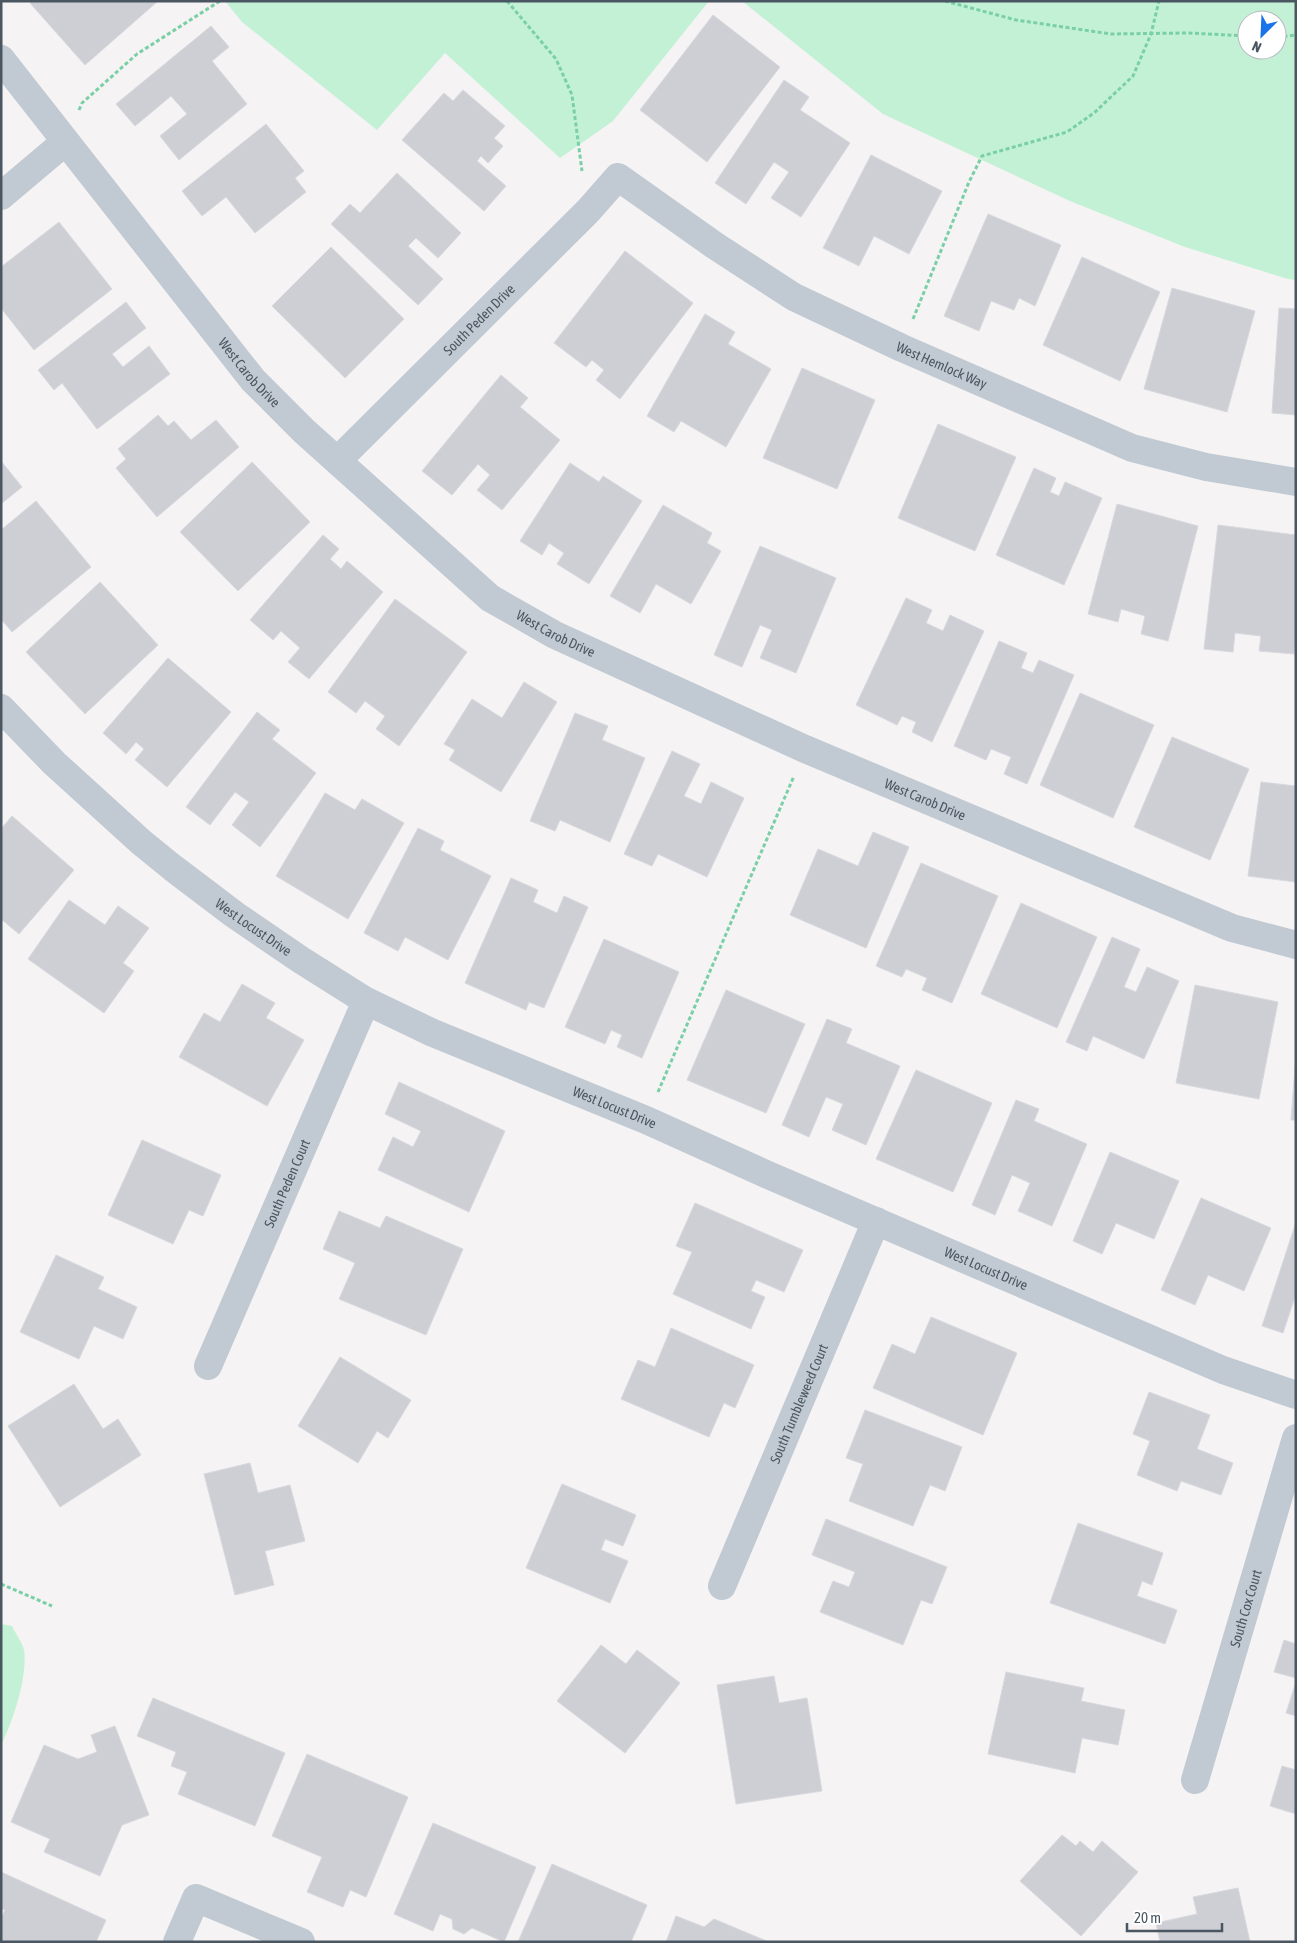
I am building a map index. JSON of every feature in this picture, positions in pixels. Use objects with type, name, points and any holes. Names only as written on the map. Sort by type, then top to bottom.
[{"type":"street","name":"West Carob Drive","points":[[1,59],[253,380],[304,431],[490,598],[555,635],[805,749],[1232,928],[1296,945]]},
{"type":"street","points":[[1,196],[66,142]]},
{"type":"street","name":"South Peden Drive","points":[[338,460],[588,211],[618,177]]},
{"type":"street","name":"West Hemlock Way","points":[[618,177],[714,245],[794,297],[902,348],[1132,448],[1206,467],[1296,482]]},
{"type":"street","name":"West Locust Drive","points":[[2,712],[54,763],[141,842],[173,868],[235,915],[366,1001],[433,1032],[646,1120],[1223,1370],[1296,1395]]},
{"type":"street","name":"South Peden Court","points":[[208,1366],[366,1001]]},
{"type":"street","name":"South Tumbleweed Court","points":[[722,1586],[876,1221]]},
{"type":"street","name":"South Cox Court","points":[[1195,1780],[1296,1438]]},
{"type":"street","points":[[177,1942],[196,1898],[301,1942]]},
{"type":"path","points":[[66,142],[82,103],[137,54],[220,1]]},
{"type":"path","points":[[507,1],[556,59],[572,95],[588,211]]},
{"type":"path","points":[[946,1],[1016,20],[1111,34],[1237,36]]},
{"type":"path","points":[[902,348],[969,182],[982,156],[1066,132],[1094,113],[1133,76],[1151,34],[1159,1]]},
{"type":"path","points":[[646,1120],[805,749]]},
{"type":"path","points":[[1,1584],[52,1606]]},
{"type":"green space","points":[[225,1],[709,1],[613,121],[560,158],[445,53],[377,130],[242,22]]},
{"type":"green space","points":[[742,1],[1296,1],[1296,280],[1185,247],[1070,201],[883,114]]},
{"type":"green space","points":[[1,1624],[12,1626],[23,1647],[25,1660],[22,1685],[10,1724],[1,1745]]},
{"type":"building","points":[[32,1],[158,1],[85,65],[30,3]]},
{"type":"building","points":[[713,15],[780,67],[707,162],[640,110]]},
{"type":"building","points":[[211,26],[229,47],[212,61],[247,104],[179,160],[160,136],[187,114],[171,96],[135,126],[116,104]]},
{"type":"building","points":[[784,80],[809,97],[800,110],[850,143],[801,217],[771,198],[789,172],[774,162],[746,204],[715,183]]},
{"type":"building","points":[[463,90],[505,126],[494,138],[503,146],[488,163],[481,156],[477,161],[506,186],[484,211],[402,140],[444,93],[453,101]]},
{"type":"building","points":[[266,124],[304,171],[295,178],[306,192],[255,233],[226,197],[202,216],[182,191]]},
{"type":"building","points":[[871,155],[942,191],[909,254],[874,236],[859,266],[823,248]]},
{"type":"building","points":[[397,173],[461,233],[438,258],[416,238],[408,246],[443,279],[418,305],[331,224],[350,204],[360,213]]},
{"type":"building","points":[[988,214],[1061,245],[1035,306],[1019,298],[1014,310],[991,301],[979,331],[944,316]]},
{"type":"building","points":[[59,222],[112,289],[34,350],[1,308],[1,267]]},
{"type":"building","points":[[331,247],[404,319],[345,378],[272,306]]},
{"type":"building","points":[[625,251],[693,303],[620,399],[596,380],[604,370],[592,360],[586,367],[554,343]]},
{"type":"building","points":[[1082,257],[1160,292],[1120,381],[1043,345]]},
{"type":"building","points":[[1172,288],[1255,311],[1227,412],[1144,389]]},
{"type":"building","points":[[126,302],[146,328],[112,354],[123,367],[149,346],[170,374],[97,429],[62,383],[54,390],[38,370]]},
{"type":"building","points":[[1279,308],[1296,309],[1296,415],[1272,413]]},
{"type":"building","points":[[705,314],[735,332],[728,344],[771,369],[726,447],[681,421],[674,432],[647,416]]},
{"type":"building","points":[[802,368],[875,400],[837,489],[763,458]]},
{"type":"building","points":[[501,375],[528,398],[520,407],[560,440],[502,510],[477,490],[490,475],[478,464],[452,495],[422,471]]},
{"type":"building","points":[[158,415],[168,426],[174,421],[191,440],[216,420],[239,447],[157,517],[116,468],[126,459],[118,449]]},
{"type":"building","points":[[938,424],[1016,457],[975,551],[898,518]]},
{"type":"building","points":[[1,461],[22,487],[1,504]]},
{"type":"building","points":[[252,462],[310,522],[238,591],[180,532]]},
{"type":"building","points":[[570,463],[599,482],[603,476],[642,501],[589,584],[557,564],[564,553],[549,543],[542,555],[520,541]]},
{"type":"building","points":[[1034,468],[1056,478],[1050,492],[1059,496],[1065,482],[1102,498],[1064,585],[996,555]]},
{"type":"building","points":[[36,501],[91,567],[12,632],[1,619],[1,530]]},
{"type":"building","points":[[1117,504],[1198,526],[1168,641],[1141,634],[1145,616],[1121,609],[1118,622],[1088,614]]},
{"type":"building","points":[[663,505],[712,533],[707,543],[721,551],[691,604],[656,584],[640,613],[610,596]]},
{"type":"building","points":[[1218,525],[1296,535],[1296,635],[1294,654],[1259,651],[1261,636],[1235,633],[1233,652],[1204,649]]},
{"type":"building","points":[[323,535],[339,549],[330,559],[341,569],[347,561],[383,592],[309,679],[288,662],[300,648],[281,631],[273,640],[250,620]]},
{"type":"building","points":[[760,546],[836,578],[796,673],[760,658],[772,630],[760,625],[742,667],[714,655]]},
{"type":"building","points":[[100,582],[158,645],[85,714],[26,652]]},
{"type":"building","points":[[906,598],[932,610],[926,623],[943,631],[950,615],[984,631],[932,742],[912,732],[916,722],[902,716],[897,725],[856,705]]},
{"type":"building","points":[[395,599],[467,652],[399,746],[376,729],[385,716],[365,701],[356,713],[328,692]]},
{"type":"building","points":[[999,641],[1027,653],[1021,668],[1033,673],[1039,660],[1074,675],[1027,784],[1004,774],[1011,757],[991,749],[986,760],[954,746]]},
{"type":"building","points":[[168,658],[231,712],[167,787],[135,760],[144,749],[136,742],[126,754],[103,733]]},
{"type":"building","points":[[524,682],[557,702],[501,792],[449,760],[455,750],[444,744],[472,699],[502,718]]},
{"type":"building","points":[[1080,693],[1154,725],[1113,818],[1040,785]]},
{"type":"building","points":[[257,712],[280,730],[272,739],[316,773],[260,847],[232,825],[249,802],[235,792],[210,825],[186,807]]},
{"type":"building","points":[[575,713],[608,726],[602,740],[645,758],[610,842],[560,820],[555,831],[530,821]]},
{"type":"building","points":[[1172,737],[1249,769],[1210,860],[1134,827]]},
{"type":"building","points":[[672,751],[700,764],[684,796],[701,804],[711,782],[744,798],[707,877],[658,854],[652,866],[624,854]]},
{"type":"building","points":[[1261,782],[1296,786],[1296,882],[1248,876]]},
{"type":"building","points":[[325,793],[355,810],[362,799],[404,823],[348,919],[276,876]]},
{"type":"building","points":[[12,816],[74,870],[19,934],[1,919],[1,829]]},
{"type":"building","points":[[418,828],[444,841],[440,850],[491,876],[448,960],[405,937],[398,951],[364,933]]},
{"type":"building","points":[[873,832],[909,847],[866,948],[790,915],[818,849],[858,866]]},
{"type":"building","points":[[921,863],[998,896],[952,1003],[922,990],[927,978],[906,969],[902,977],[876,966]]},
{"type":"building","points":[[511,878],[538,890],[533,902],[557,913],[564,896],[588,907],[544,1008],[529,1002],[526,1010],[465,983]]},
{"type":"building","points":[[69,900],[105,925],[118,906],[149,928],[123,963],[134,971],[104,1013],[28,959]]},
{"type":"building","points":[[1021,903],[1097,937],[1057,1028],[981,994]]},
{"type":"building","points":[[1112,937],[1140,949],[1124,987],[1136,992],[1147,967],[1179,981],[1144,1059],[1093,1036],[1087,1051],[1066,1042]]},
{"type":"building","points":[[604,939],[679,972],[642,1058],[617,1047],[622,1035],[611,1030],[605,1044],[565,1027]]},
{"type":"building","points":[[242,984],[275,1003],[266,1018],[304,1040],[267,1106],[179,1057],[204,1013],[220,1022]]},
{"type":"building","points":[[1195,985],[1278,1002],[1259,1099],[1176,1083]]},
{"type":"building","points":[[726,990],[805,1024],[766,1113],[687,1080]]},
{"type":"building","points":[[827,1019],[852,1029],[846,1043],[900,1066],[866,1145],[832,1130],[843,1104],[826,1097],[809,1137],[782,1125]]},
{"type":"building","points":[[1296,1054],[1296,1120],[1291,1120]]},
{"type":"building","points":[[916,1070],[992,1103],[953,1192],[876,1159]]},
{"type":"building","points":[[399,1082],[505,1131],[469,1212],[378,1170],[393,1137],[413,1147],[421,1131],[385,1114]]},
{"type":"building","points":[[1016,1100],[1039,1109],[1034,1121],[1087,1144],[1052,1226],[1018,1211],[1030,1183],[1012,1175],[995,1215],[972,1205]]},
{"type":"building","points":[[142,1140],[221,1175],[203,1216],[189,1210],[173,1244],[108,1215]]},
{"type":"building","points":[[1110,1152],[1179,1181],[1154,1239],[1116,1223],[1102,1254],[1073,1241]]},
{"type":"building","points":[[1201,1198],[1271,1228],[1244,1291],[1208,1275],[1195,1305],[1161,1290]]},
{"type":"building","points":[[695,1203],[803,1250],[784,1292],[756,1280],[751,1291],[765,1297],[751,1329],[673,1294],[692,1252],[676,1246]]},
{"type":"building","points":[[339,1211],[380,1228],[386,1216],[463,1249],[426,1335],[339,1299],[355,1263],[323,1249]]},
{"type":"building","points":[[1296,1222],[1296,1294],[1283,1333],[1262,1326]]},
{"type":"building","points":[[56,1255],[104,1277],[98,1289],[137,1307],[123,1339],[94,1326],[79,1359],[20,1332]]},
{"type":"building","points":[[931,1317],[1017,1353],[983,1435],[873,1388],[892,1344],[915,1354]]},
{"type":"building","points":[[671,1328],[754,1365],[735,1408],[724,1403],[709,1437],[621,1399],[638,1360],[655,1367]]},
{"type":"building","points":[[340,1357],[411,1400],[388,1438],[377,1431],[358,1463],[298,1426]]},
{"type":"building","points":[[74,1384],[103,1429],[118,1419],[141,1455],[60,1507],[8,1426]]},
{"type":"building","points":[[1149,1392],[1210,1415],[1197,1449],[1233,1463],[1221,1495],[1181,1481],[1177,1491],[1137,1475],[1150,1441],[1133,1434]]},
{"type":"building","points":[[865,1410],[962,1447],[945,1491],[930,1485],[913,1526],[849,1501],[863,1464],[846,1458]]},
{"type":"building","points":[[250,1463],[258,1493],[290,1485],[305,1541],[265,1551],[274,1585],[235,1595],[204,1474]]},
{"type":"building","points":[[562,1484],[636,1515],[623,1546],[605,1539],[601,1550],[628,1561],[610,1603],[526,1568]]},
{"type":"building","points":[[826,1519],[947,1567],[932,1604],[921,1600],[903,1645],[820,1612],[833,1581],[849,1587],[855,1572],[812,1555]]},
{"type":"building","points":[[1078,1523],[1163,1553],[1152,1585],[1142,1581],[1137,1596],[1177,1610],[1165,1644],[1050,1603]]},
{"type":"building","points":[[1284,1640],[1296,1644],[1296,1678],[1274,1672]]},
{"type":"building","points":[[601,1645],[626,1664],[637,1650],[680,1683],[625,1753],[557,1701]]},
{"type":"building","points":[[1006,1672],[1084,1688],[1081,1701],[1125,1710],[1118,1745],[1082,1738],[1075,1773],[988,1754]]},
{"type":"building","points":[[774,1676],[779,1703],[807,1698],[822,1791],[736,1804],[717,1685]]},
{"type":"building","points":[[1296,1682],[1296,1716],[1286,1713]]},
{"type":"building","points":[[153,1698],[285,1753],[255,1826],[178,1794],[187,1772],[171,1766],[176,1752],[137,1736]]},
{"type":"building","points":[[115,1726],[149,1815],[122,1825],[100,1876],[44,1852],[50,1839],[11,1822],[44,1745],[78,1759],[97,1752],[91,1735]]},
{"type":"building","points":[[307,1754],[408,1797],[366,1897],[350,1890],[343,1907],[307,1892],[322,1857],[272,1836]]},
{"type":"building","points":[[1282,1766],[1296,1770],[1296,1814],[1270,1806]]},
{"type":"building","points":[[433,1823],[536,1867],[504,1942],[472,1928],[464,1934],[453,1929],[452,1919],[440,1914],[433,1931],[394,1914]]},
{"type":"building","points":[[1062,1835],[1076,1846],[1080,1841],[1093,1852],[1102,1841],[1138,1872],[1081,1936],[1020,1881]]},
{"type":"building","points":[[552,1864],[647,1905],[631,1942],[518,1942]]},
{"type":"building","points":[[1,1872],[106,1920],[96,1942],[1,1942],[1,1918],[5,1910],[1,1909]]},
{"type":"building","points":[[1238,1888],[1250,1942],[1160,1942],[1156,1923],[1197,1914],[1193,1897]]},
{"type":"building","points":[[676,1916],[704,1927],[714,1919],[769,1942],[666,1942]]}]
